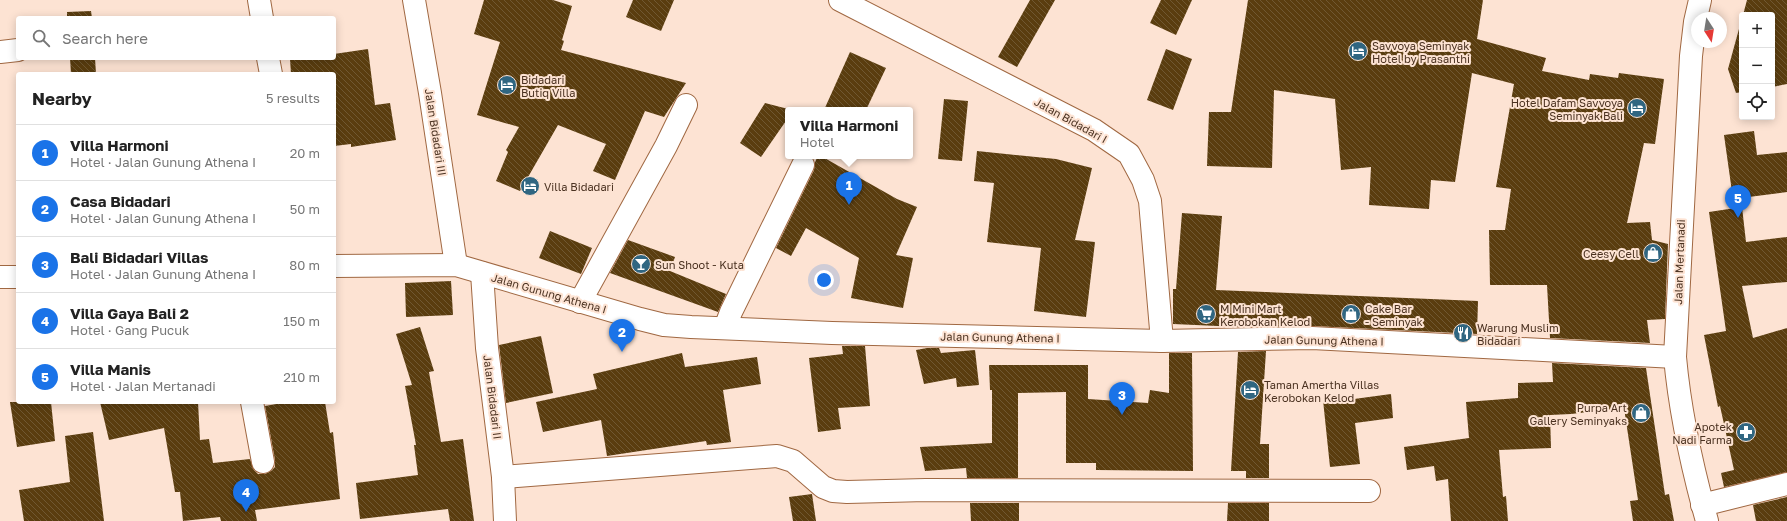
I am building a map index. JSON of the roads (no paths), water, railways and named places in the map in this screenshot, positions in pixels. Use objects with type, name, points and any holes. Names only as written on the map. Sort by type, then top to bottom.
[{"type":"street","points":[[259,0],[262,16]]},
{"type":"street","name":"Jalan Bidadari III","points":[[414,0],[456,264]]},
{"type":"street","name":"Jalan Bidadari I","points":[[840,0],[1094,130],[1129,154],[1143,180],[1150,201],[1162,341]]},
{"type":"street","name":"Jalan Mertanadi","points":[[1700,0],[1695,22],[1691,56],[1681,216],[1675,357],[1679,395],[1705,513]]},
{"type":"street","points":[[0,52],[16,50]]},
{"type":"street","points":[[268,60],[271,72]]},
{"type":"street","points":[[580,302],[666,146],[686,105]]},
{"type":"street","points":[[725,328],[730,312],[803,165]]},
{"type":"street","name":"Jalan Gunung Athena I","points":[[336,266],[456,264],[580,302],[664,325],[832,333],[1162,341],[1312,338],[1675,357]]},
{"type":"street","name":"Jalan Bidadari II","points":[[482,273],[487,348],[503,477],[506,521]]},
{"type":"street","points":[[0,277],[16,277]]},
{"type":"street","points":[[252,404],[263,462]]},
{"type":"street","points":[[503,477],[777,456],[793,460],[823,487],[833,491],[847,492],[926,490],[1369,492]]},
{"type":"street","points":[[1705,513],[1787,484]]},
{"type":"place","name":"Savvoya Seminyak Hotel by Prasanthi","points":[[1358,51]]},
{"type":"place","name":"Bidadari Butiq Villa","points":[[507,85]]},
{"type":"place","name":"Hotel Dafam Savvoya Seminyak Bali","points":[[1637,108]]},
{"type":"place","name":"Villa Bidadari","points":[[530,186]]},
{"type":"place","name":"Villa Harmoni","points":[[849,205]]},
{"type":"place","name":"Villa Manis","points":[[1738,218]]},
{"type":"place","name":"Ceesy Cell","points":[[1653,253]]},
{"type":"place","name":"Sun Shoot - Kuta","points":[[641,264]]},
{"type":"place","name":"M Mini Mart Kerobokan Kelod","points":[[1206,314]]},
{"type":"place","name":"Cake Bar - Seminyak","points":[[1351,314]]},
{"type":"place","name":"Warung Muslim Bidadari","points":[[1463,333]]},
{"type":"place","name":"Casa Bidadari","points":[[622,352]]},
{"type":"place","name":"Taman Amertha Villas Kerobokan Kelod","points":[[1250,390]]},
{"type":"place","name":"Purpa Art Gallery Seminyaks","points":[[1641,413]]},
{"type":"place","name":"Bali Bidadari Villas","points":[[1122,415]]},
{"type":"place","name":"Apotek Nadi Farma","points":[[1746,432]]},
{"type":"place","name":"Villa Gaya Bali 2","points":[[246,512]]}]
